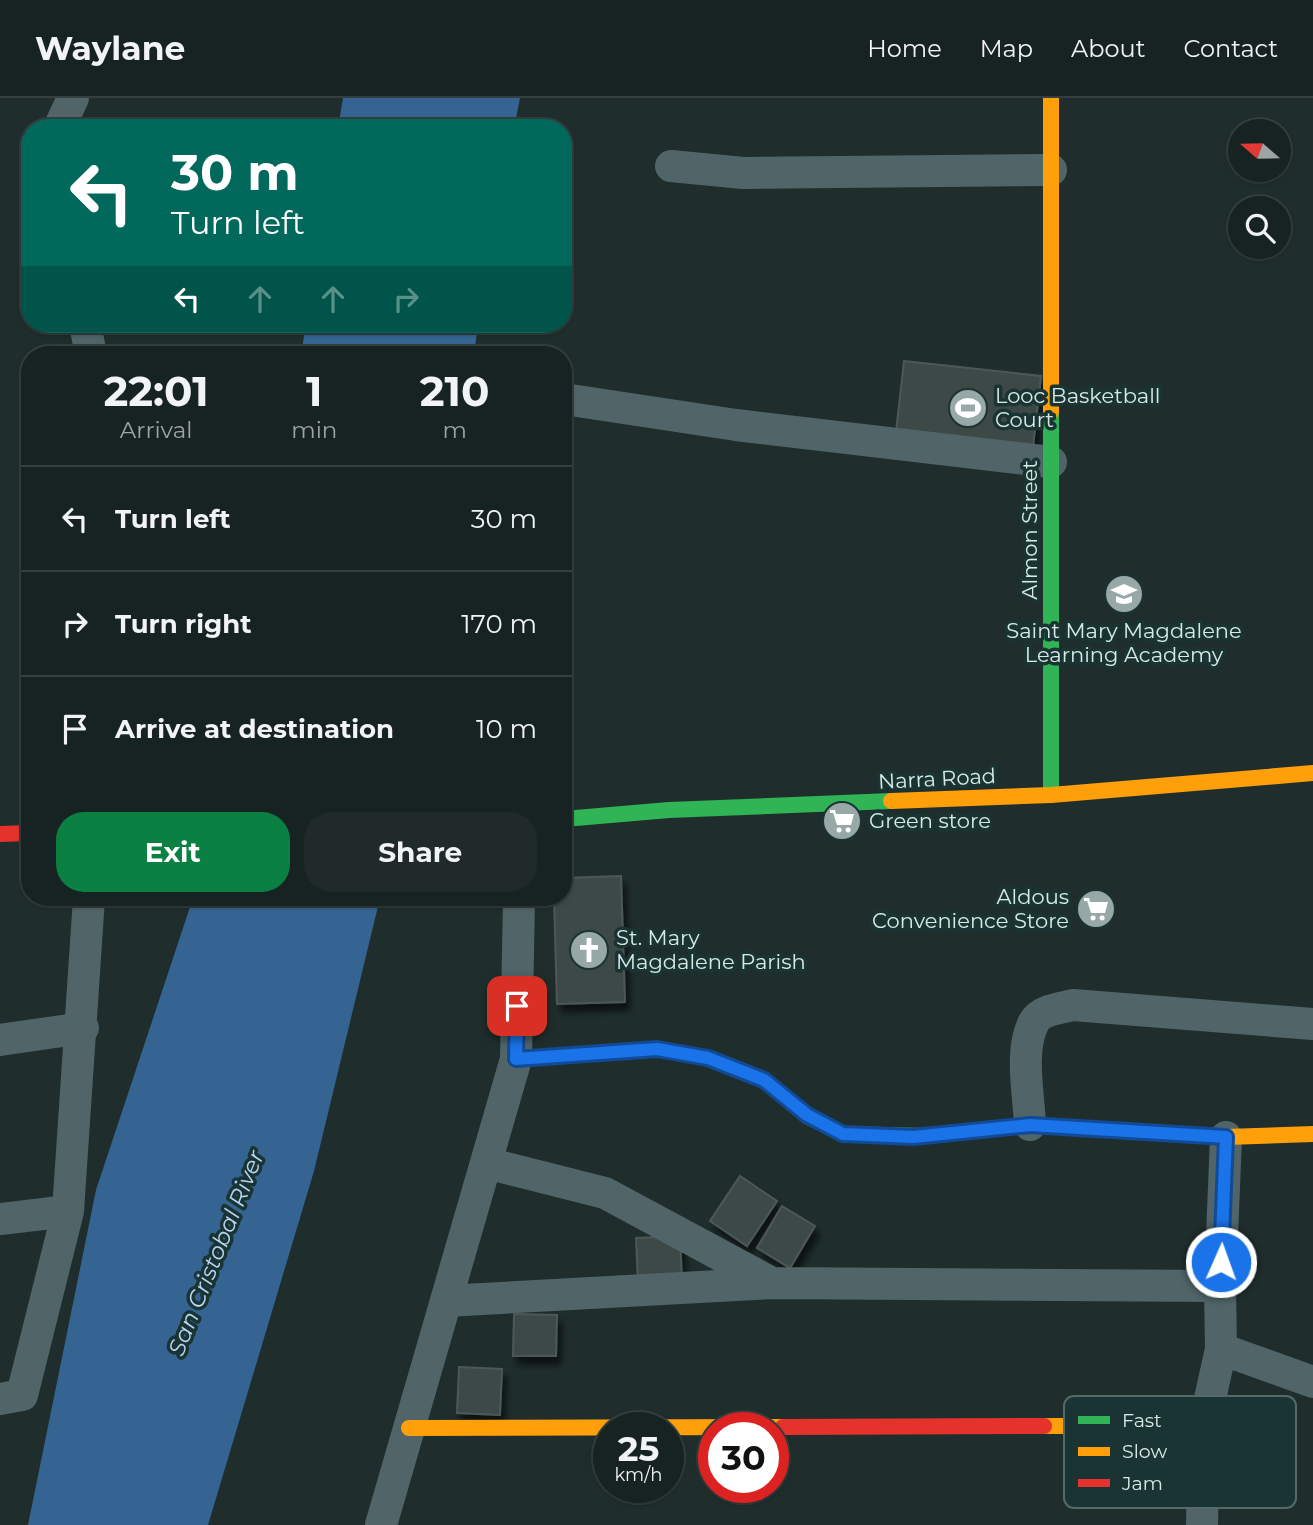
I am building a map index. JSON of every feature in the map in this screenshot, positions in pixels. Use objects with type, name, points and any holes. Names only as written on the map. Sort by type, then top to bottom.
[{"type":"street","points":[[63,119],[73,98]]},
{"type":"street","name":"Almon Street","points":[[1051,98],[1051,795]]},
{"type":"street","points":[[671,166],[743,173],[1051,170]]},
{"type":"street","points":[[572,400],[736,425],[1051,462]]},
{"type":"street","name":"Narra Road","points":[[572,818],[669,810],[1051,795],[1313,773]]},
{"type":"street","points":[[0,834],[21,833]]},
{"type":"street","points":[[0,1399],[22,1395],[68,1211],[83,1028],[89,906]]},
{"type":"street","points":[[380,1525],[516,1059],[519,906]]},
{"type":"street","points":[[1030,1125],[1027,1049],[1034,1021],[1046,1013],[1073,1005],[1313,1024]]},
{"type":"street","points":[[0,1040],[83,1028]]},
{"type":"street","points":[[516,1059],[657,1049],[708,1058],[764,1080],[807,1115],[843,1134],[913,1137],[1030,1125],[1226,1137],[1313,1134]]},
{"type":"street","points":[[1211,1396],[1221,1349],[1220,1286],[1226,1137]]},
{"type":"street","points":[[486,1164],[604,1193],[772,1283]]},
{"type":"street","points":[[0,1219],[68,1211]]},
{"type":"street","points":[[446,1301],[772,1283],[1220,1286]]},
{"type":"street","points":[[1221,1349],[1313,1382]]},
{"type":"street","points":[[409,1428],[1064,1426]]},
{"type":"water","points":[[343,98],[520,98],[516,119],[340,119]]},
{"type":"water","points":[[305,333],[477,333],[475,346],[302,346]]},
{"type":"water","name":"San Cristobal River","points":[[190,906],[378,906],[314,1171],[208,1525],[28,1525],[96,1190]]},
{"type":"building","name":"Looc Basketball Court","points":[[904,361],[1041,376],[1032,456],[895,441]]},
{"type":"building","name":"St. Mary Magdalene Parish","points":[[621,876],[625,1002],[557,1004],[554,906],[572,906],[572,878]]},
{"type":"building","points":[[740,1176],[777,1201],[747,1246],[710,1221]]},
{"type":"building","points":[[782,1206],[815,1226],[790,1268],[757,1248]]},
{"type":"building","points":[[680,1236],[682,1281],[638,1283],[636,1238]]},
{"type":"building","points":[[514,1314],[557,1315],[556,1356],[513,1356]]},
{"type":"building","points":[[459,1367],[502,1369],[500,1415],[457,1413]]},
{"type":"traffic: fast","points":[[1051,412],[1051,795]]},
{"type":"traffic: fast","points":[[572,818],[669,810],[891,801]]},
{"type":"traffic: fast","points":[[516,1059],[657,1049],[708,1058],[764,1080],[807,1116],[843,1134],[925,1136]]},
{"type":"traffic: slow","points":[[1051,98],[1051,412]]},
{"type":"traffic: slow","points":[[891,801],[1051,795],[1313,773]]},
{"type":"traffic: slow","points":[[925,1136],[1030,1125],[1226,1137],[1313,1134]]},
{"type":"traffic: slow","points":[[1044,1426],[1064,1426]]},
{"type":"traffic: slow","points":[[409,1428],[698,1427]]},
{"type":"traffic: jam","points":[[0,834],[21,833]]},
{"type":"traffic: jam","points":[[789,1427],[1044,1426]]},
{"type":"place","name":"Looc Basketball Court","points":[[968,408]]},
{"type":"place","name":"Saint Mary Magdalene Learning Academy","points":[[1124,594]]},
{"type":"place","name":"Green store","points":[[842,821]]},
{"type":"place","name":"Aldous Convenience Store","points":[[1096,909]]},
{"type":"place","name":"St. Mary Magdalene Parish","points":[[589,950]]},
{"type":"route","points":[[517,1006],[516,1059],[657,1049],[708,1058],[764,1080],[807,1115],[843,1134],[913,1137],[1030,1125],[1226,1137],[1221,1262]]}]
